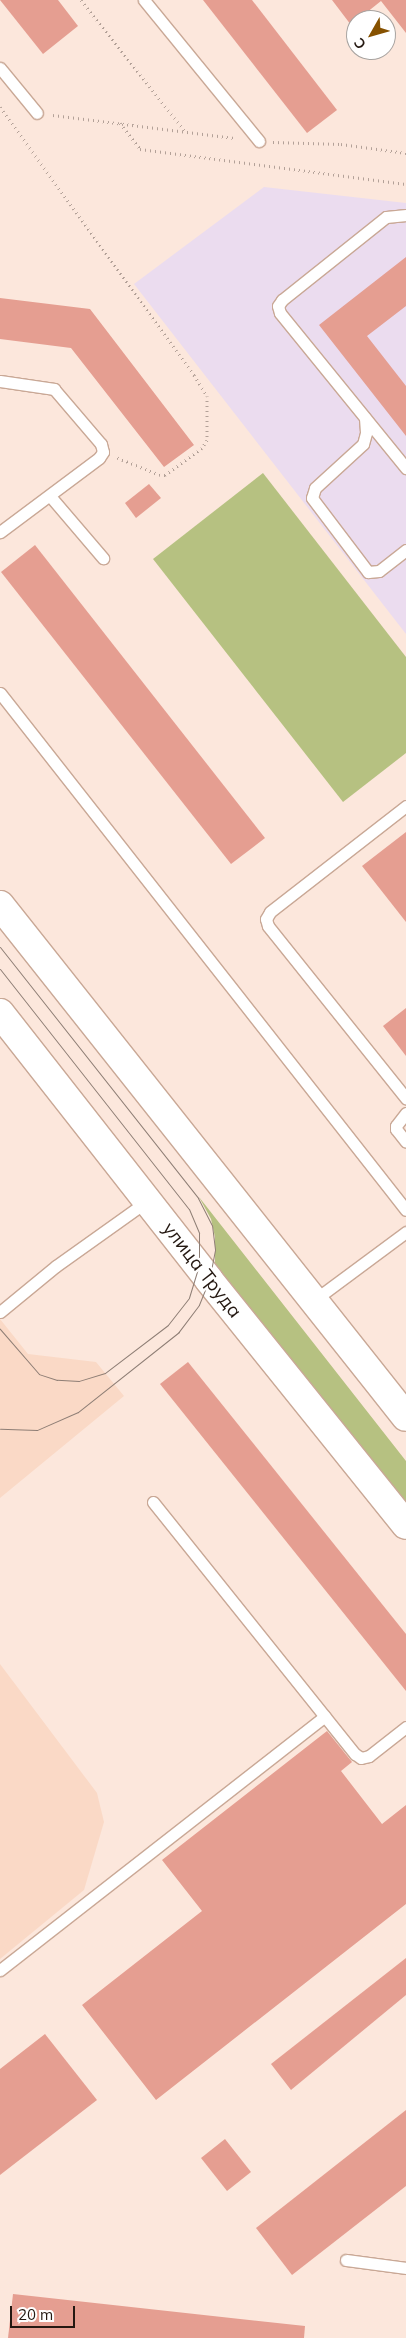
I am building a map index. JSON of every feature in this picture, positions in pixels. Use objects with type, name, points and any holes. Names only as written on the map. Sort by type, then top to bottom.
[{"type":"main road","points":[[0,905],[406,1417]]},
{"type":"main road","name":"улица Труда","points":[[0,1013],[406,1525]]},
{"type":"lane","points":[[144,0],[259,141]]},
{"type":"lane","points":[[0,68],[37,113]]},
{"type":"lane","points":[[406,215],[386,217],[282,300],[278,306],[280,313],[406,468]]},
{"type":"lane","points":[[0,381],[54,389],[101,444],[103,452],[99,458],[0,532]]},
{"type":"lane","points":[[364,418],[366,433],[363,444],[315,488],[312,498],[368,572],[379,571],[406,550]]},
{"type":"lane","points":[[50,496],[103,558]]},
{"type":"lane","points":[[0,693],[406,1210]]},
{"type":"lane","points":[[406,806],[270,912],[266,919],[268,926],[406,1098]]},
{"type":"lane","points":[[406,1113],[396,1126],[406,1142]]},
{"type":"lane","points":[[0,1312],[56,1266],[148,1201]]},
{"type":"lane","points":[[313,1301],[406,1232]]},
{"type":"lane","points":[[153,1502],[355,1754],[361,1758],[368,1756],[406,1727]]},
{"type":"lane","points":[[0,1970],[324,1716]]},
{"type":"lane","points":[[346,2260],[406,2268]]},
{"type":"path","points":[[81,0],[185,132]]},
{"type":"path","points":[[103,452],[160,475],[165,475],[202,448],[207,440],[207,396],[194,375],[0,107],[259,141],[341,144],[406,153]]},
{"type":"path","points":[[120,123],[140,149],[406,184]]},
{"type":"shaded area","points":[[264,187],[406,203],[406,634],[134,284]]},
{"type":"shaded area","points":[[0,1319],[28,1354],[96,1362],[124,1396],[0,1498]]},
{"type":"shaded area","points":[[0,1664],[97,1793],[104,1822],[84,1890],[0,1959]]},
{"type":"green space","points":[[263,473],[406,657],[406,753],[343,802],[153,559]]},
{"type":"green space","points":[[199,1197],[406,1461],[406,1508],[215,1266],[215,1237],[211,1219]]},
{"type":"building","points":[[0,0],[58,0],[78,26],[43,54]]},
{"type":"building","points":[[203,0],[252,0],[337,110],[307,133]]},
{"type":"building","points":[[332,0],[406,0],[406,33],[396,20],[396,10],[388,10],[381,1],[370,10],[346,10],[346,18]]},
{"type":"building","points":[[406,257],[406,306],[367,336],[406,386],[406,436],[319,325]]},
{"type":"building","points":[[0,298],[90,309],[194,445],[164,467],[71,348],[0,339]]},
{"type":"building","points":[[149,484],[161,498],[136,518],[125,503]]},
{"type":"building","points":[[35,545],[265,838],[231,864],[1,572]]},
{"type":"building","points":[[406,832],[406,922],[362,866]]},
{"type":"building","points":[[406,1008],[406,1056],[383,1026]]},
{"type":"building","points":[[188,1362],[406,1634],[406,1691],[160,1384]]},
{"type":"building","points":[[327,1731],[352,1762],[341,1771],[382,1824],[406,1805],[406,1904],[156,2100],[82,2005],[202,1911],[162,1860]]},
{"type":"building","points":[[406,1958],[406,1995],[291,2090],[271,2064]]},
{"type":"building","points":[[45,2034],[97,2100],[0,2175],[0,2069]]},
{"type":"building","points":[[406,2110],[406,2186],[292,2275],[256,2228]]},
{"type":"building","points":[[225,2139],[251,2172],[227,2191],[201,2158]]},
{"type":"building","points":[[13,2294],[305,2326],[304,2338],[8,2338]]},
{"type":"tram line","points":[[0,947],[198,1198],[212,1225],[215,1250],[209,1280],[199,1305],[179,1332],[78,1412],[37,1430],[0,1429]]},
{"type":"tram line","points":[[0,969],[189,1209],[199,1233],[199,1265],[189,1298],[168,1325],[105,1373],[79,1381],[57,1380],[39,1374],[0,1329]]}]
